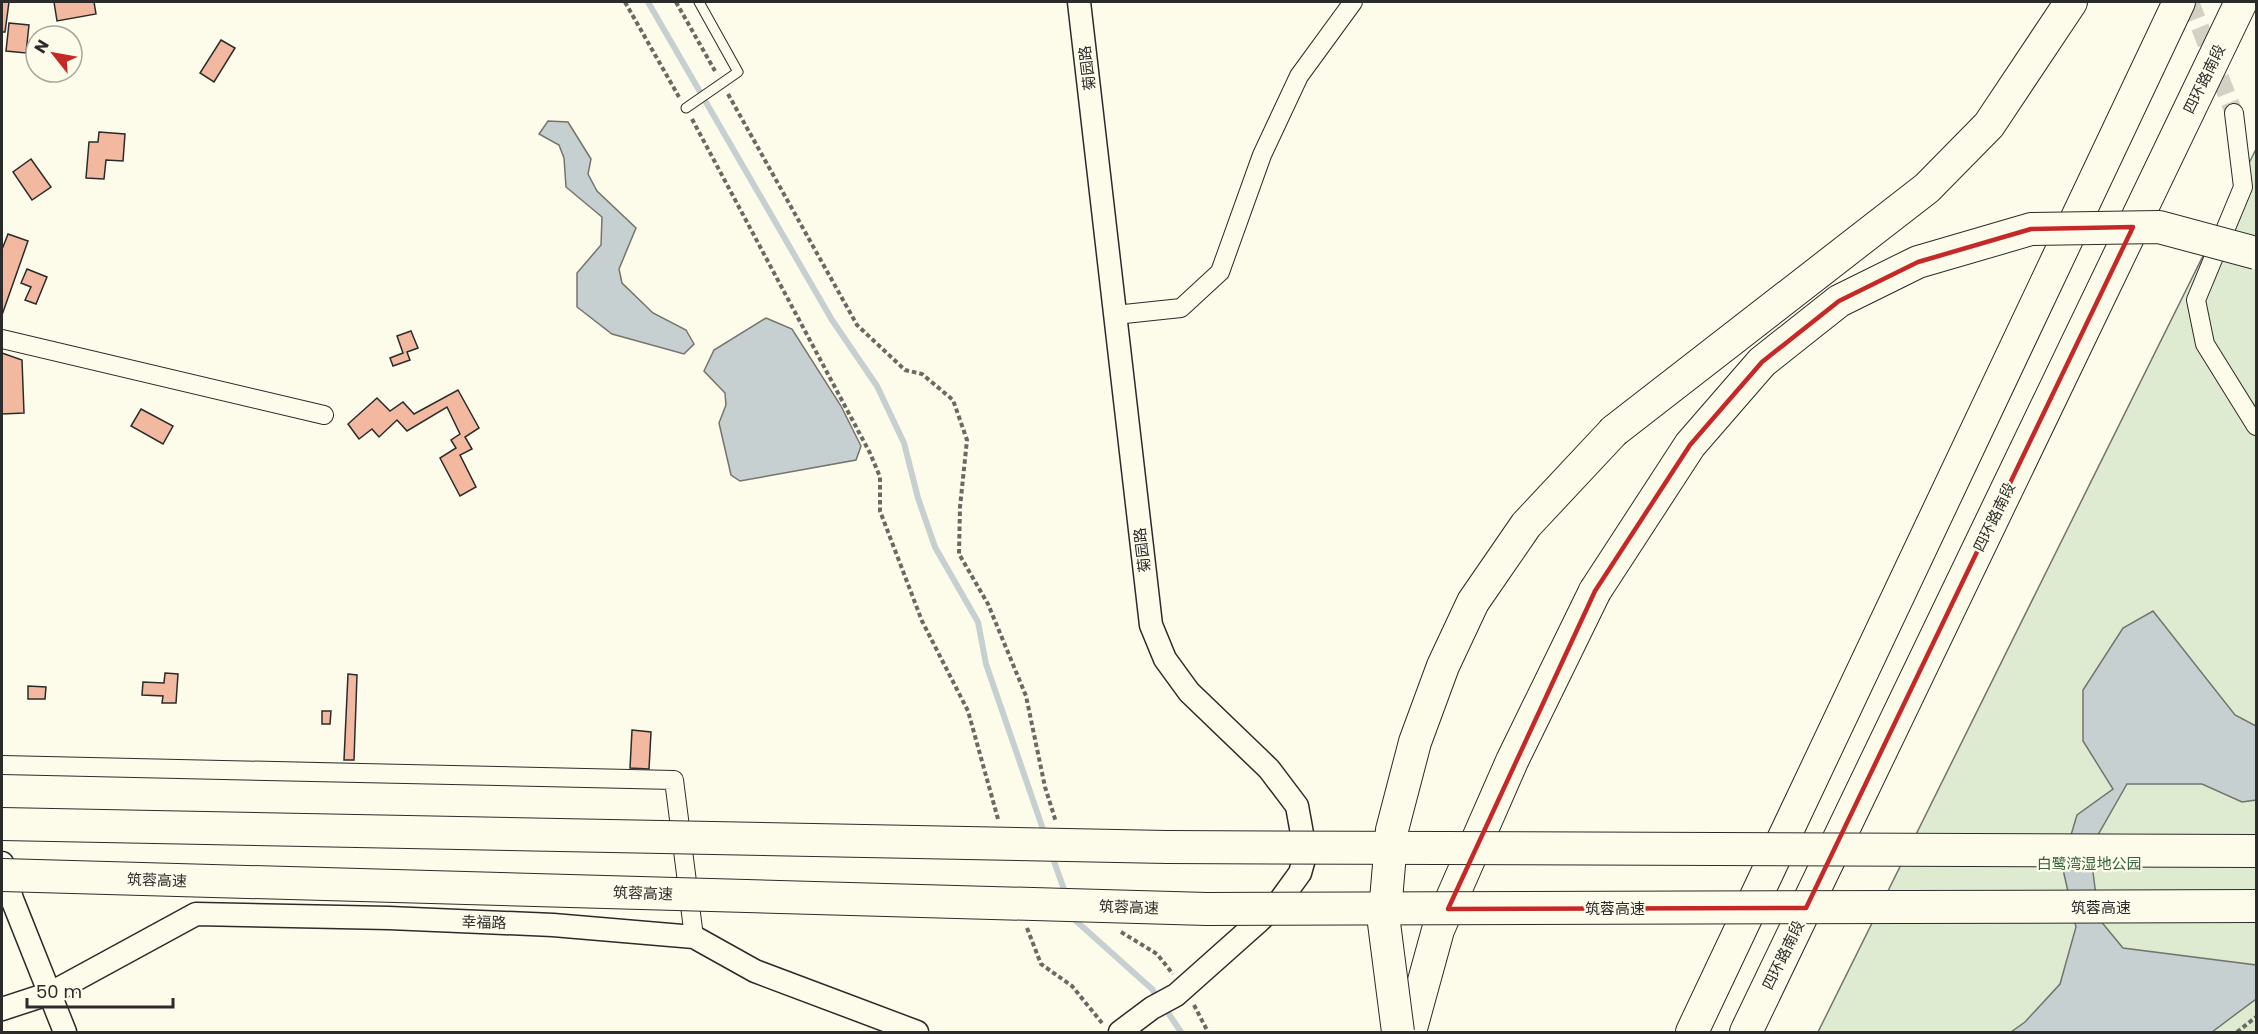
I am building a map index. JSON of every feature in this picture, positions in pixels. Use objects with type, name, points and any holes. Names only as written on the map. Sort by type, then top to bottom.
[{"type":"highway","points":[[1398,1032],[1384,923],[1392,830],[1419,731],[1443,666],[1473,602],[1526,525],[1614,431],[1927,188],[1989,125],[2071,2]]},
{"type":"highway","points":[[1692,1032],[2179,2]]},
{"type":"highway","name":"四环路南段","points":[[1746,1032],[2241,2]]},
{"type":"highway","points":[[1410,1032],[1438,930],[1512,761],[1595,591],[1690,445],[1762,362],[1839,301],[1918,262],[2031,229],[2160,227],[2256,254]]},
{"type":"highway","points":[[2,824],[1167,847],[2256,851]]},
{"type":"highway","name":"筑蓉高速","points":[[5,891],[1207,909],[2256,906]]},
{"type":"street","name":"菊园路","points":[[1079,2],[1151,625],[1166,658],[1189,693],[1269,769],[1297,806],[1303,839],[1304,859],[1300,873],[1279,902],[1180,991]]},
{"type":"street","points":[[1115,315],[1181,308],[1220,272],[1262,155],[1299,76],[1353,2]]},
{"type":"street","points":[[2234,113],[2242,187],[2196,300],[2205,344],[2256,426]]},
{"type":"street","points":[[2,339],[324,415]]},
{"type":"street","points":[[2,765],[674,780],[694,937]]},
{"type":"street","points":[[2,861],[5,891],[51,993],[65,1032]]},
{"type":"street","name":"幸福路","points":[[2,1009],[51,993],[196,914],[389,918],[553,925],[694,937],[754,971],[917,1032]]},
{"type":"street","points":[[1112,1029],[1180,991]]},
{"type":"lane","points":[[686,108],[738,72],[699,2]]},
{"type":"path","points":[[625,2],[686,108],[870,453],[880,477],[880,511],[922,621],[968,711],[998,822]]},
{"type":"path","points":[[676,2],[857,325],[905,370],[922,374],[952,400],[967,440],[960,507],[959,554],[988,604],[1026,696],[1045,787],[1059,831]]},
{"type":"path","points":[[1025,923],[1041,964],[1072,986],[1112,1029]]},
{"type":"path","points":[[1119,931],[1157,954],[1208,1032]]},
{"type":"path","points":[[2236,1032],[2256,1017]]},
{"type":"highlighted area","points":[[2133,227],[1806,908],[1448,909],[1595,591],[1690,445],[1762,362],[1839,301],[1918,262],[2031,229]]},
{"type":"green space","name":"白鹭湾湿地公园","points":[[2256,149],[2256,1032],[1818,1032]]},
{"type":"shaded area","points":[[548,121],[568,122],[591,159],[588,174],[597,191],[636,228],[619,269],[622,283],[653,313],[686,330],[694,344],[684,354],[612,334],[577,307],[577,273],[601,245],[602,217],[566,187],[564,158],[559,145],[539,134]]},
{"type":"shaded area","points":[[766,318],[792,329],[841,406],[861,446],[856,460],[740,481],[731,475],[719,423],[726,405],[725,393],[704,371],[714,350]]},
{"type":"shaded area","points":[[2153,611],[2235,715],[2256,726],[2256,800],[2242,802],[2202,784],[2127,784],[2090,849],[2099,919],[2123,948],[2256,965],[2256,999],[2212,1032],[2011,1032],[2025,1022],[2060,984],[2076,927],[2062,865],[2077,815],[2113,789],[2083,741],[2083,690],[2123,628]]},
{"type":"building","points":[[2,2],[9,2],[5,32],[2,32]]},
{"type":"building","points":[[54,2],[94,2],[96,14],[57,21]]},
{"type":"building","points":[[9,23],[24,24],[24,53],[6,51]]},
{"type":"building","points":[[221,40],[235,48],[214,82],[200,73]]},
{"type":"building","points":[[99,132],[125,134],[123,161],[106,160],[104,179],[86,178],[89,142],[98,142]]},
{"type":"building","points":[[31,159],[51,187],[32,200],[13,172]]},
{"type":"building","points":[[8,234],[28,241],[2,315],[2,246]]},
{"type":"building","points":[[27,269],[47,277],[36,304],[25,300],[31,287],[21,283]]},
{"type":"building","points":[[411,331],[418,348],[407,352],[410,360],[393,366],[390,358],[403,353],[397,336]]},
{"type":"building","points":[[2,353],[22,360],[24,413],[2,414]]},
{"type":"building","points":[[458,390],[479,428],[465,437],[472,449],[460,455],[476,487],[460,496],[440,458],[456,448],[451,440],[460,434],[447,407],[407,431],[397,420],[379,437],[372,429],[359,439],[348,424],[377,398],[390,411],[403,402],[414,414]]},
{"type":"building","points":[[141,409],[173,426],[163,444],[131,426]]},
{"type":"building","points":[[165,673],[178,674],[176,703],[162,703],[163,696],[142,695],[143,682],[164,683]]},
{"type":"building","points":[[348,674],[357,675],[354,760],[344,760]]},
{"type":"building","points":[[28,686],[46,687],[45,699],[28,699]]},
{"type":"building","points":[[322,711],[331,711],[330,724],[322,724]]},
{"type":"building","points":[[632,730],[651,732],[649,769],[630,768]]},
{"type":"waterway","points":[[648,2],[832,320],[877,386],[904,443],[918,498],[935,547],[978,622],[986,664],[1045,835]]},
{"type":"waterway","points":[[1051,853],[1066,895]]},
{"type":"waterway","points":[[1073,915],[1075,920],[1152,989],[1181,1032]]},
{"type":"tunnel","points":[[2190,2],[2234,113]]}]
